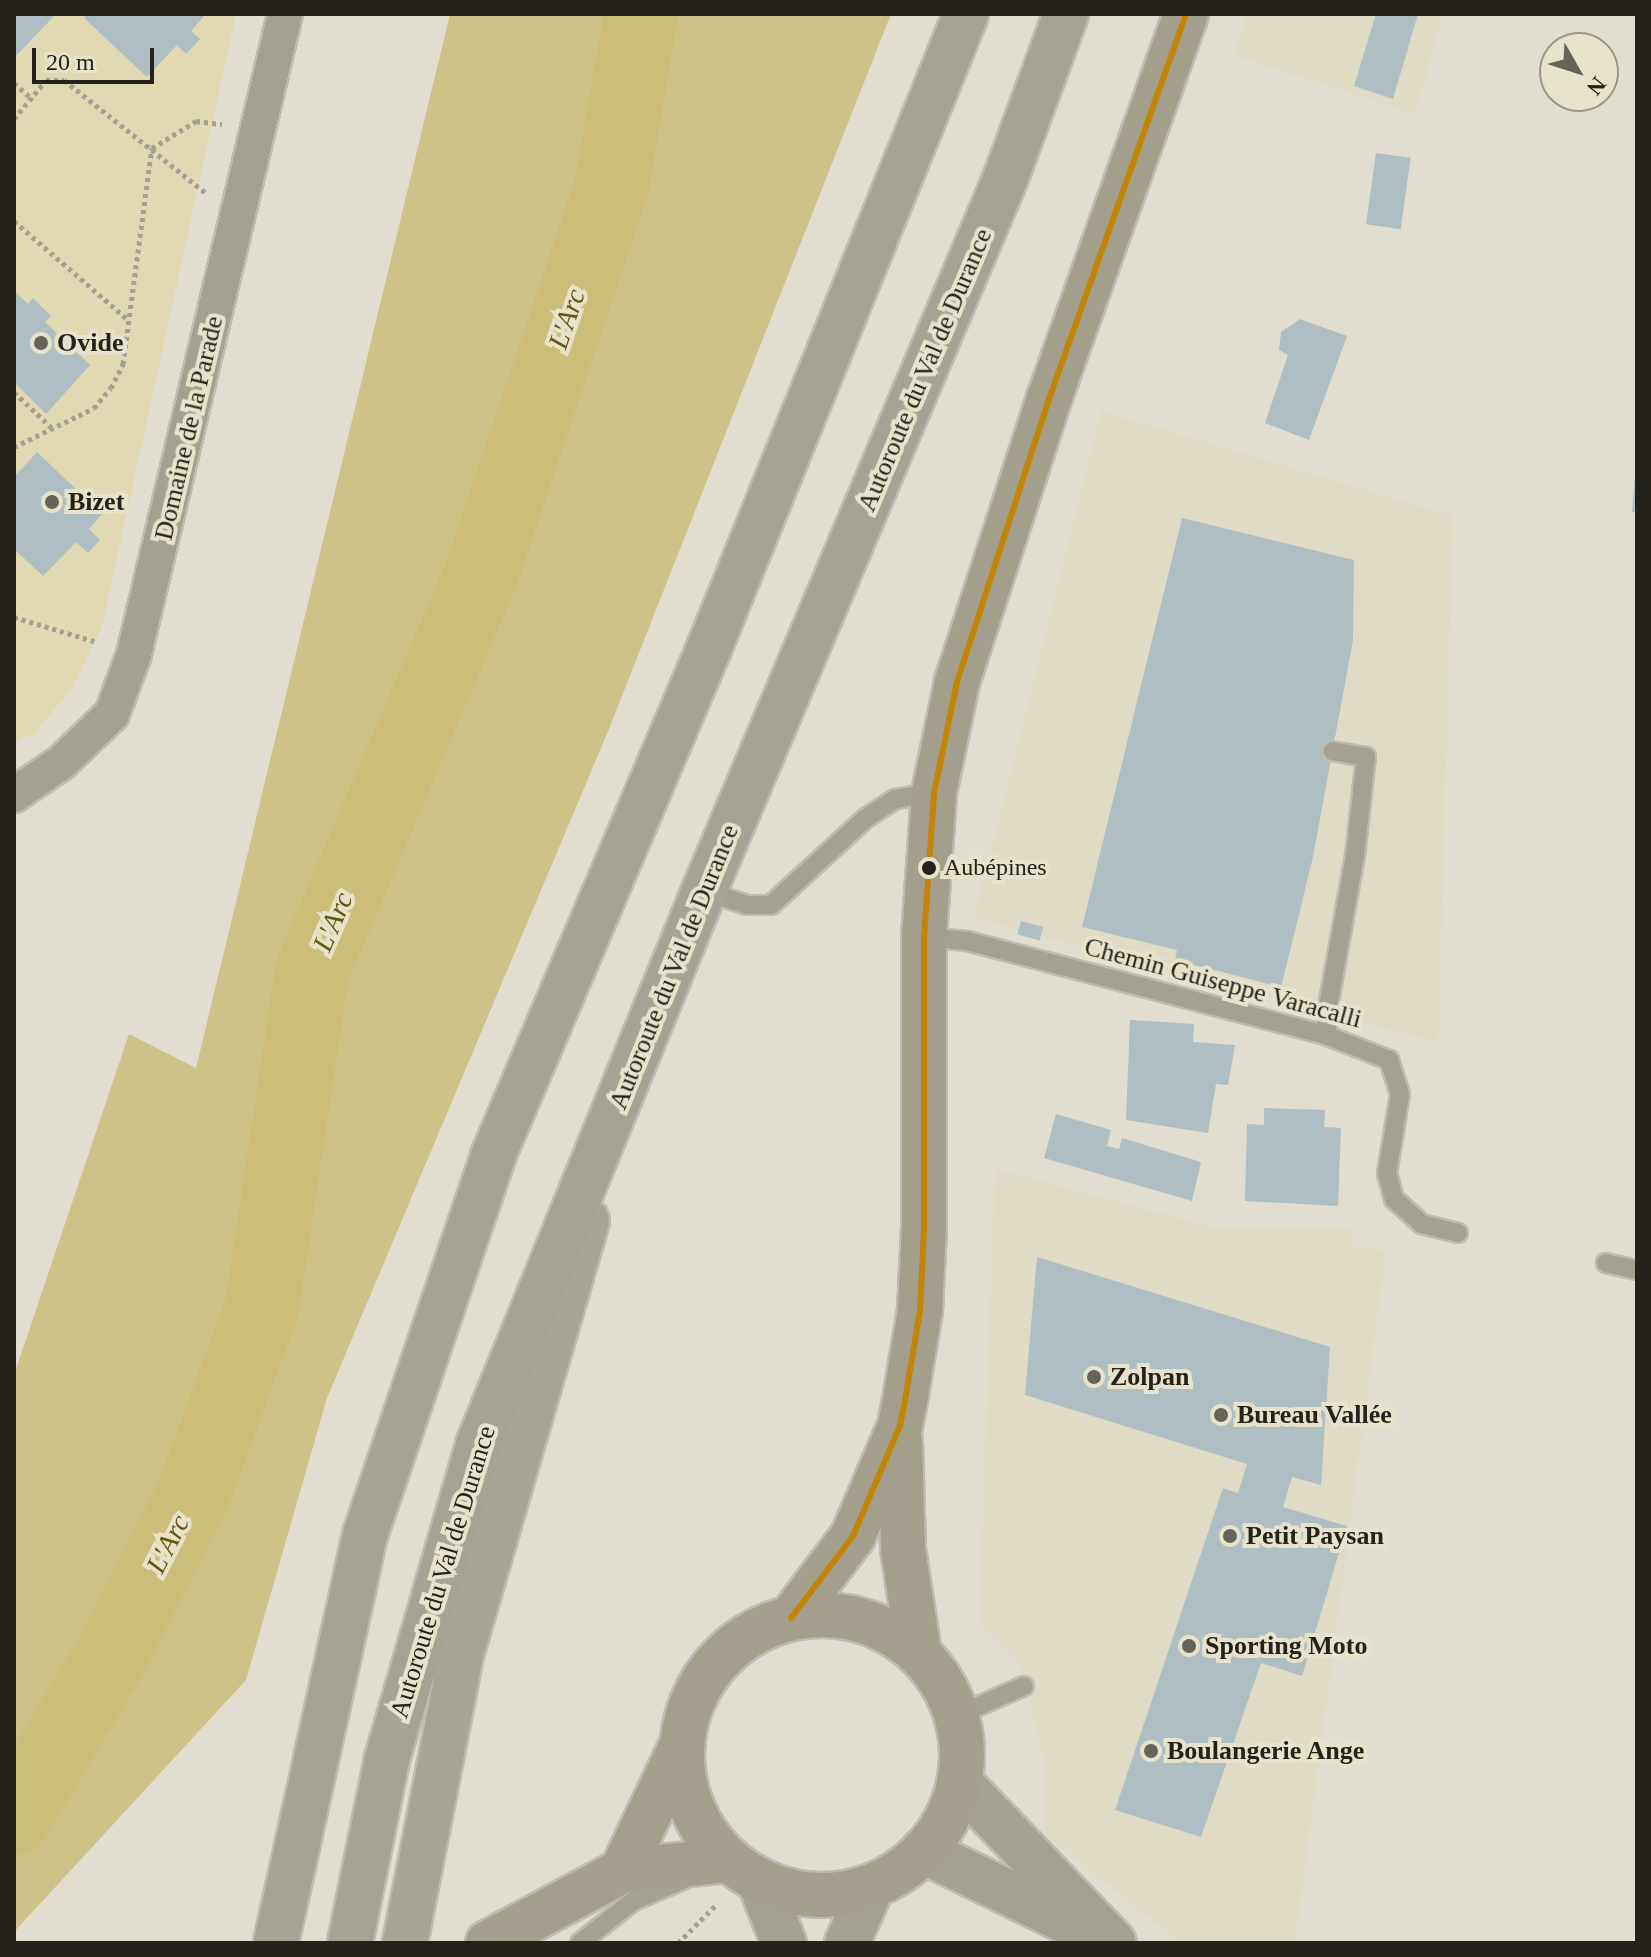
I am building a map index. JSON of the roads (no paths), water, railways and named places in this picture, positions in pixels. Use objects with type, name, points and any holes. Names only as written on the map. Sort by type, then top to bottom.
[{"type":"highway","points":[[253,1943],[365,1535],[493,1156],[710,646],[966,14]]},
{"type":"highway","name":"Autoroute du Val de Durance","points":[[350,1943],[387,1759],[478,1445],[704,891],[1006,177],[1066,14]]},
{"type":"highway","points":[[405,1943],[462,1651],[632,1073]]},
{"type":"highway","points":[[276,1943],[365,1535]]},
{"type":"main road","points":[[919,1654],[903,1549],[900,1426],[920,1310],[924,937],[934,793],[957,682],[988,581],[1186,14]]},
{"type":"main road","points":[[791,1618],[853,1536],[900,1426]]},
{"type":"main road","points":[[488,1943],[622,1871],[745,1872],[815,1895],[872,1886],[923,1851],[952,1807],[959,1782],[956,1716],[941,1683],[919,1654],[873,1624],[832,1615],[791,1618],[748,1637],[705,1677],[689,1709],[682,1744],[622,1871]]},
{"type":"main road","points":[[682,1744],[685,1787],[701,1828],[745,1872]]},
{"type":"street","name":"Domaine de la Parade","points":[[14,795],[62,762],[112,714],[134,654],[285,14]]},
{"type":"street","points":[[959,1782],[1113,1943]]},
{"type":"street","points":[[923,1851],[1113,1943]]},
{"type":"street","points":[[745,1872],[784,1943]]},
{"type":"street","points":[[847,1943],[872,1886]]},
{"type":"lane","points":[[1328,1036],[1326,1018],[1355,856],[1366,757],[1333,751]]},
{"type":"lane","points":[[704,891],[747,905],[771,905],[866,818],[895,799],[934,793]]},
{"type":"lane","name":"Chemin Guiseppe Varacalli","points":[[924,937],[967,941],[1328,1036],[1389,1060],[1400,1094],[1387,1173],[1394,1199],[1422,1224],[1458,1233]]},
{"type":"lane","points":[[1606,1263],[1637,1270]]},
{"type":"lane","points":[[956,1716],[1024,1686]]},
{"type":"lane","points":[[580,1943],[633,1901],[745,1872]]},
{"type":"waterway","name":"L'Arc","points":[[14,1818],[109,1660],[194,1493],[262,1307],[312,971],[481,575],[612,185],[641,14]]},
{"type":"place","name":"Ovide","points":[[41,343]]},
{"type":"place","name":"Bizet","points":[[52,502]]},
{"type":"place","name":"Aubépines","points":[[929,868]]},
{"type":"place","name":"Zolpan","points":[[1094,1377]]},
{"type":"place","name":"Bureau Vallée","points":[[1221,1415]]},
{"type":"place","name":"Petit Paysan","points":[[1230,1536]]},
{"type":"place","name":"Sporting Moto","points":[[1189,1646]]},
{"type":"place","name":"Boulangerie Ange","points":[[1151,1751]]}]
